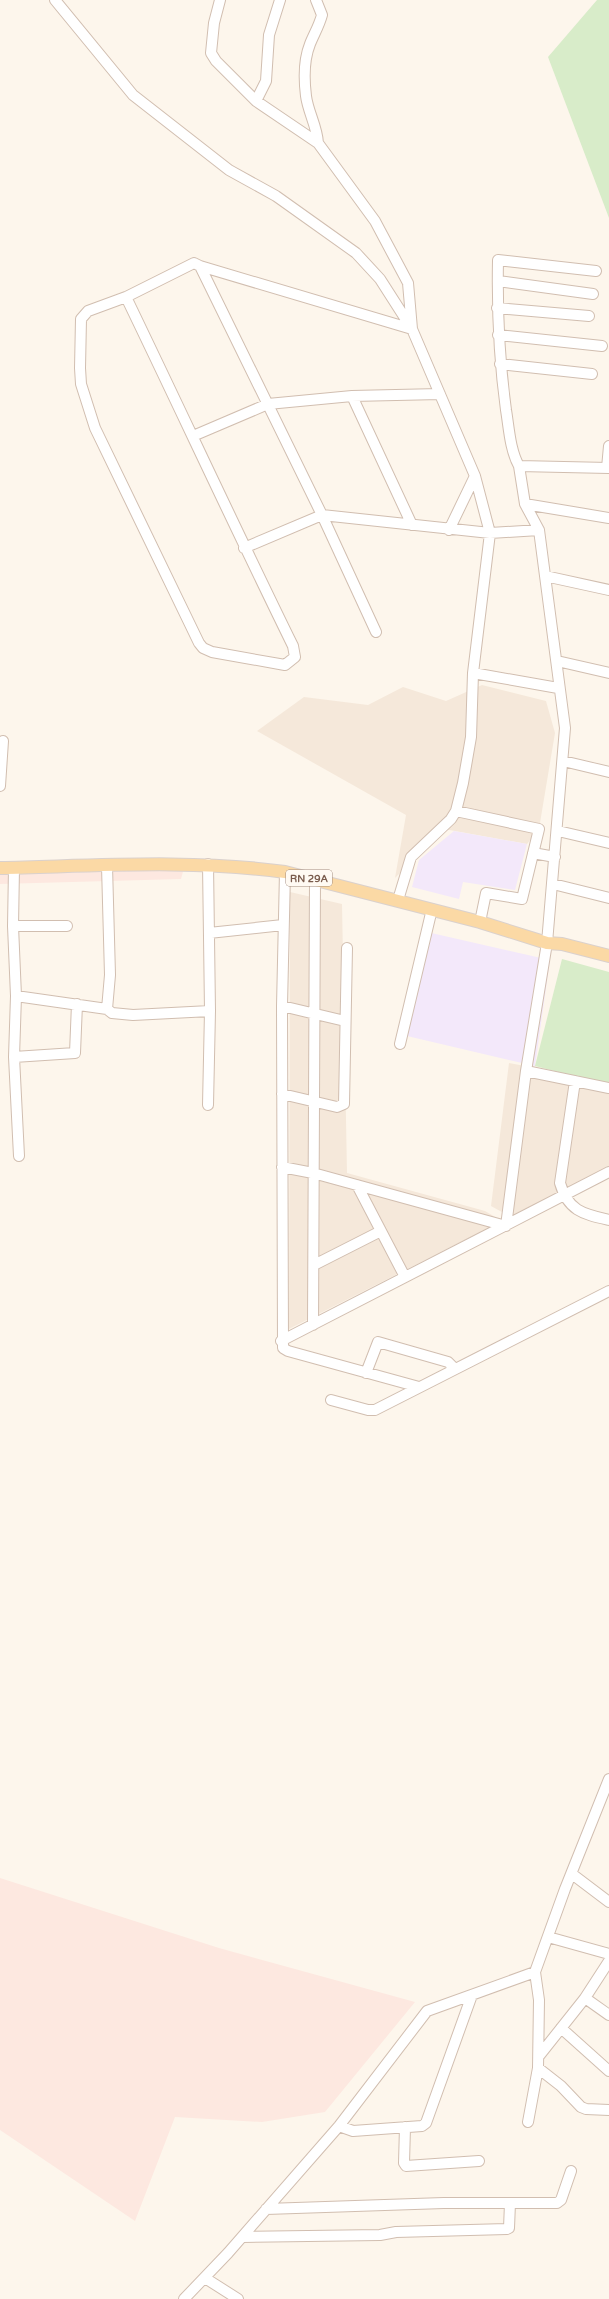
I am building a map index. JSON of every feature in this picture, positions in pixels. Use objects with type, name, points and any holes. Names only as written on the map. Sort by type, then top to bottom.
[{"type":"main road","name":"RN 29A","points":[[0,868],[208,864],[285,872],[480,922],[547,943],[562,944],[609,956]]},
{"type":"street","points":[[55,0],[133,95],[229,170],[276,196],[356,253],[380,279],[412,329],[475,476],[490,533],[473,673],[471,737],[456,811],[442,828],[411,857],[398,900]]},
{"type":"street","points":[[220,0],[214,23],[212,53],[216,61],[256,101],[318,143],[375,220],[408,283],[412,329]]},
{"type":"street","points":[[256,101],[266,81],[269,35],[280,0]]},
{"type":"street","points":[[316,0],[322,15],[310,45],[306,67],[306,97],[318,130],[318,143]]},
{"type":"street","points":[[506,1226],[526,1071],[547,943],[558,831],[565,728],[558,688],[557,662],[539,530],[525,504],[519,466],[515,458],[509,426],[500,364],[497,308],[498,260],[596,271]]},
{"type":"street","points":[[126,297],[194,436],[244,548],[293,646],[294,657],[285,666],[212,652],[203,648],[199,643],[95,428],[81,384],[81,319],[88,311],[126,297],[191,264],[197,264],[412,329]]},
{"type":"street","points":[[200,266],[322,515],[376,632]]},
{"type":"street","points":[[498,281],[592,294]]},
{"type":"street","points":[[497,308],[589,316]]},
{"type":"street","points":[[498,335],[602,346]]},
{"type":"street","points":[[500,364],[592,374]]},
{"type":"street","points":[[194,436],[268,404],[352,396],[440,394]]},
{"type":"street","points":[[352,396],[412,525]]},
{"type":"street","points":[[519,466],[608,468],[609,446]]},
{"type":"street","points":[[449,530],[475,476]]},
{"type":"street","points":[[525,504],[609,518]]},
{"type":"street","points":[[244,548],[322,515],[449,530],[490,533],[539,530]]},
{"type":"street","points":[[545,576],[609,590]]},
{"type":"street","points":[[557,662],[609,673]]},
{"type":"street","points":[[473,673],[558,688]]},
{"type":"street","points":[[0,786],[3,740]]},
{"type":"street","points":[[563,761],[609,772]]},
{"type":"street","points":[[456,811],[539,829],[522,899],[486,893],[480,922]]},
{"type":"street","points":[[558,831],[609,843]]},
{"type":"street","points":[[533,853],[555,858]]},
{"type":"street","points":[[208,864],[210,1011],[208,1105]]},
{"type":"street","points":[[107,866],[110,975],[107,1009]]},
{"type":"street","points":[[14,868],[13,926],[16,996],[14,1057],[19,1156]]},
{"type":"street","points":[[285,872],[282,1006],[281,1341],[283,1348],[288,1351],[419,1387]]},
{"type":"street","points":[[313,1324],[315,880]]},
{"type":"street","points":[[553,884],[609,898]]},
{"type":"street","points":[[400,1044],[432,909]]},
{"type":"street","points":[[209,933],[283,925]]},
{"type":"street","points":[[13,926],[67,926]]},
{"type":"street","points":[[282,1094],[337,1107],[344,1104],[347,948]]},
{"type":"street","points":[[16,996],[107,1009],[112,1014],[133,1015],[210,1011]]},
{"type":"street","points":[[14,1057],[75,1054],[77,1004]]},
{"type":"street","points":[[282,1006],[346,1021]]},
{"type":"street","points":[[526,1071],[609,1088]]},
{"type":"street","points":[[575,1081],[560,1183],[564,1196],[576,1210],[609,1220]]},
{"type":"street","points":[[282,1167],[313,1173],[506,1226]]},
{"type":"street","points":[[281,1341],[609,1172]]},
{"type":"street","points":[[357,1186],[405,1277]]},
{"type":"street","points":[[314,1265],[381,1231]]},
{"type":"street","points":[[332,1400],[368,1410],[375,1410],[609,1291]]},
{"type":"street","points":[[366,1373],[378,1342],[448,1362],[455,1369]]},
{"type":"street","points":[[528,2122],[539,2056],[539,2000],[535,1972],[609,1779]]},
{"type":"street","points":[[572,1874],[609,1902]]},
{"type":"street","points":[[548,1937],[609,1954]]},
{"type":"street","points":[[539,2056],[585,1998],[609,1961]]},
{"type":"street","points":[[184,2299],[243,2237],[339,2126],[427,2011],[535,1972]]},
{"type":"street","points":[[339,2126],[348,2131],[354,2131],[422,2126],[429,2117],[472,1995]]},
{"type":"street","points":[[585,1998],[609,2015]]},
{"type":"street","points":[[561,2028],[609,2071]]},
{"type":"street","points":[[538,2068],[562,2086],[582,2107],[609,2110]]},
{"type":"street","points":[[405,2127],[404,2163],[406,2166],[479,2161]]},
{"type":"street","points":[[266,2209],[560,2202],[572,2171]]},
{"type":"street","points":[[243,2237],[380,2235],[396,2232],[507,2229],[509,2228],[510,2203]]},
{"type":"street","points":[[205,2278],[238,2299]]},
{"type":"shaded area","points":[[482,685],[546,701],[555,733],[539,829],[527,844],[444,829],[395,878],[406,815],[257,731],[304,697],[368,705],[403,687],[446,701]]},
{"type":"shaded area","points":[[454,831],[527,844],[515,890],[463,882],[459,899],[412,887],[419,860]]},
{"type":"shaded area","points":[[184,868],[181,879],[0,884],[0,874]]},
{"type":"shaded area","points":[[290,892],[342,904],[347,1173],[485,1211],[502,1221],[289,1329]]},
{"type":"shaded area","points":[[427,932],[550,960],[535,1066],[407,1036]]},
{"type":"shaded area","points":[[509,1063],[609,1082],[609,1177],[522,1223],[491,1206]]},
{"type":"shaded area","points":[[0,1878],[219,1948],[415,2002],[325,2112],[262,2122],[175,2117],[135,2221],[0,2130]]},
{"type":"green space","points":[[597,0],[609,0],[609,218],[548,57]]},
{"type":"green space","points":[[562,959],[609,972],[609,1085],[535,1066]]}]
